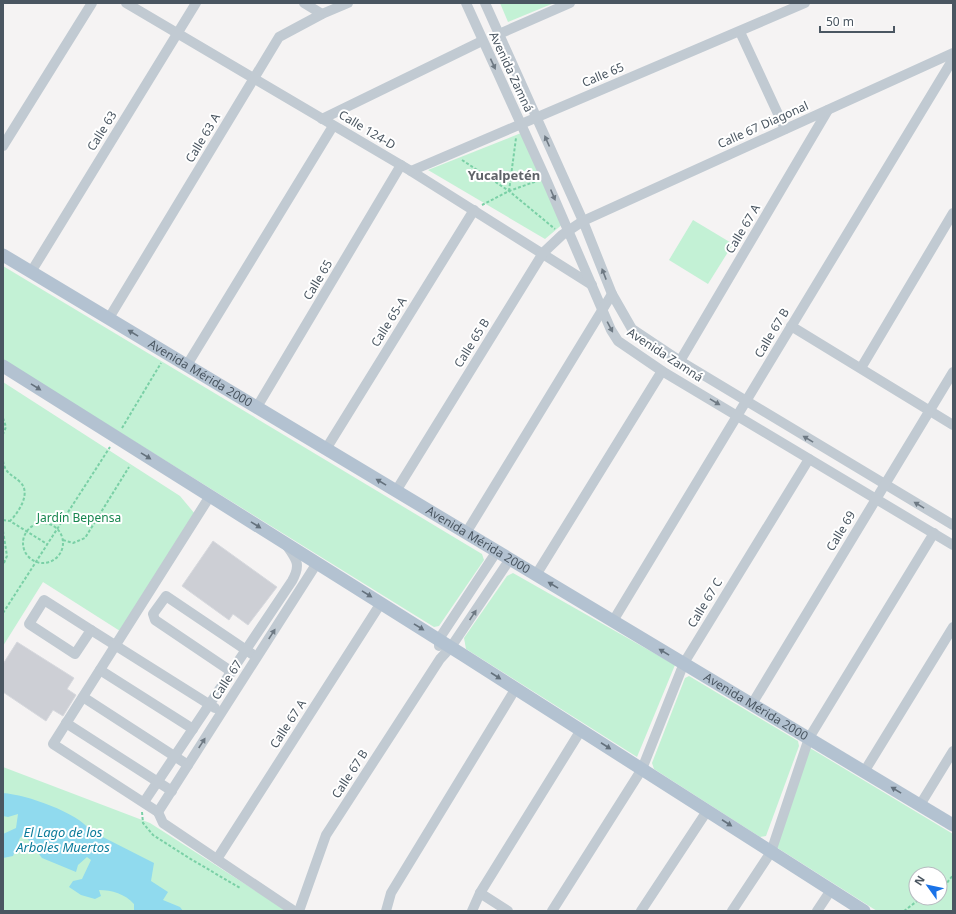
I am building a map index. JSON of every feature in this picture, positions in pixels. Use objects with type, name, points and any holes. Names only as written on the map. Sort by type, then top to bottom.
[{"type":"main road","name":"Avenida Mérida 2000","points":[[3,255],[953,825]]},
{"type":"main road","points":[[3,366],[439,639],[864,911]]},
{"type":"street","points":[[3,146],[92,3]]},
{"type":"street","name":"Calle 124-D","points":[[126,3],[411,171],[592,285]]},
{"type":"street","name":"Calle 63","points":[[31,272],[196,3]]},
{"type":"street","points":[[304,3],[322,14]]},
{"type":"street","name":"Calle 63 A","points":[[109,318],[279,37],[322,14],[348,3]]},
{"type":"street","name":"Avenida Zamná","points":[[466,3],[519,125],[545,178],[565,233],[592,285],[602,311],[618,341],[662,371],[953,545]]},
{"type":"street","name":"Avenida Zamná","points":[[485,3],[583,221],[612,294],[632,330],[680,361],[953,525]]},
{"type":"street","points":[[499,34],[570,3]]},
{"type":"street","name":"Calle 65","points":[[411,171],[805,3]]},
{"type":"street","points":[[740,32],[785,129]]},
{"type":"street","points":[[322,119],[482,41]]},
{"type":"street","name":"Calle 67 Diagonal","points":[[583,221],[953,53]]},
{"type":"street","name":"Calle 67 B","points":[[613,621],[953,59]]},
{"type":"street","name":"Calle 67 A","points":[[680,361],[828,110]]},
{"type":"street","points":[[187,365],[333,126]]},
{"type":"street","name":"Calle 65","points":[[257,407],[401,165]]},
{"type":"street","name":"Calle 65-A","points":[[326,449],[474,210]]},
{"type":"street","points":[[861,368],[953,213]]},
{"type":"street","name":"Calle 65 B","points":[[396,490],[543,253],[565,233],[583,221]]},
{"type":"street","points":[[466,533],[612,294]]},
{"type":"street","points":[[791,326],[953,425]]},
{"type":"street","points":[[536,575],[662,371]]},
{"type":"street","name":"Calle 69","points":[[752,704],[953,372]]},
{"type":"street","name":"Calle 67 C","points":[[552,911],[642,769],[684,663],[808,459]]},
{"type":"street","points":[[210,496],[53,744],[144,802],[158,812],[163,823],[294,911]]},
{"type":"street","points":[[732,911],[771,852],[808,738],[934,533]]},
{"type":"street","points":[[144,802],[232,672],[298,570],[296,558],[286,543]]},
{"type":"street","points":[[440,659],[439,639],[497,551]]},
{"type":"street","points":[[451,647],[510,559]]},
{"type":"street","name":"Calle 67","points":[[158,812],[317,563]]},
{"type":"street","points":[[232,672],[154,620],[153,614],[166,596],[257,657]]},
{"type":"street","points":[[90,630],[75,654],[29,624],[44,600],[222,713]]},
{"type":"street","name":"Calle 67 A","points":[[217,859],[381,603]]},
{"type":"street","points":[[864,772],[953,627]]},
{"type":"street","name":"Calle 67 B","points":[[299,911],[326,835],[440,659],[451,647]]},
{"type":"street","points":[[100,670],[193,729]]},
{"type":"street","points":[[386,911],[391,894],[516,688]]},
{"type":"street","points":[[83,697],[188,765]]},
{"type":"street","points":[[66,723],[172,791]]},
{"type":"street","points":[[472,911],[480,893],[581,730]]},
{"type":"street","points":[[920,805],[953,751]]},
{"type":"street","points":[[641,911],[707,811]]},
{"type":"street","points":[[817,911],[831,890]]},
{"type":"street","points":[[480,893],[508,911]]},
{"type":"path","points":[[509,191],[519,125]]},
{"type":"path","points":[[452,154],[509,191],[565,233]]},
{"type":"path","points":[[474,210],[509,191],[545,178]]},
{"type":"path","points":[[3,613],[116,437],[166,353]]},
{"type":"path","points":[[3,418],[6,427],[3,434]]},
{"type":"path","points":[[3,461],[7,472],[22,483],[24,489],[20,511],[10,521]]},
{"type":"path","points":[[63,540],[73,543],[85,538],[129,467]]},
{"type":"path","points":[[3,520],[10,521],[48,544]]},
{"type":"path","points":[[39,523],[52,525],[57,529],[63,540],[61,553],[56,559],[44,564],[36,562],[26,555],[23,542],[27,532],[39,523]]},
{"type":"path","points":[[3,531],[7,556],[3,565]]},
{"type":"path","points":[[144,802],[141,817],[148,831],[189,858],[241,888]]},
{"type":"green space","points":[[500,3],[554,3],[508,22]]},
{"type":"green space","points":[[521,133],[564,223],[545,239],[428,170]]},
{"type":"green space","points":[[693,220],[733,244],[708,284],[669,260]]},
{"type":"green space","points":[[3,266],[482,554],[484,560],[439,626],[434,627],[3,360]]},
{"type":"green space","name":"Jardín Bepensa","points":[[3,382],[180,496],[195,514],[120,631],[43,582],[3,646]]},
{"type":"green space","points":[[513,573],[675,665],[637,757],[466,649],[464,638],[507,576]]},
{"type":"green space","points":[[689,676],[798,741],[799,746],[766,836],[760,837],[654,769],[652,763],[685,678]]},
{"type":"green space","points":[[810,748],[953,834],[953,911],[877,911],[776,847]]},
{"type":"green space","points":[[3,767],[150,823],[287,911],[3,911]]},
{"type":"water","name":"El Lago de los Arboles Muertos","points":[[3,793],[25,797],[63,811],[75,817],[91,831],[154,863],[151,881],[168,892],[163,900],[180,907],[183,911],[134,911],[134,904],[122,895],[109,891],[99,890],[101,896],[95,899],[81,895],[69,887],[73,881],[82,879],[91,860],[87,857],[78,865],[76,872],[42,858],[24,834],[20,838],[13,856],[3,858],[3,834],[16,828],[18,814],[8,817],[3,816]]},
{"type":"building","points":[[213,541],[277,587],[248,625],[233,614],[229,620],[182,586]]},
{"type":"building","points":[[17,642],[74,678],[67,689],[76,695],[63,716],[53,710],[46,721],[3,692],[3,664]]},
{"type":"district","name":"Yucalpetén","points":[[504,175]]}]
